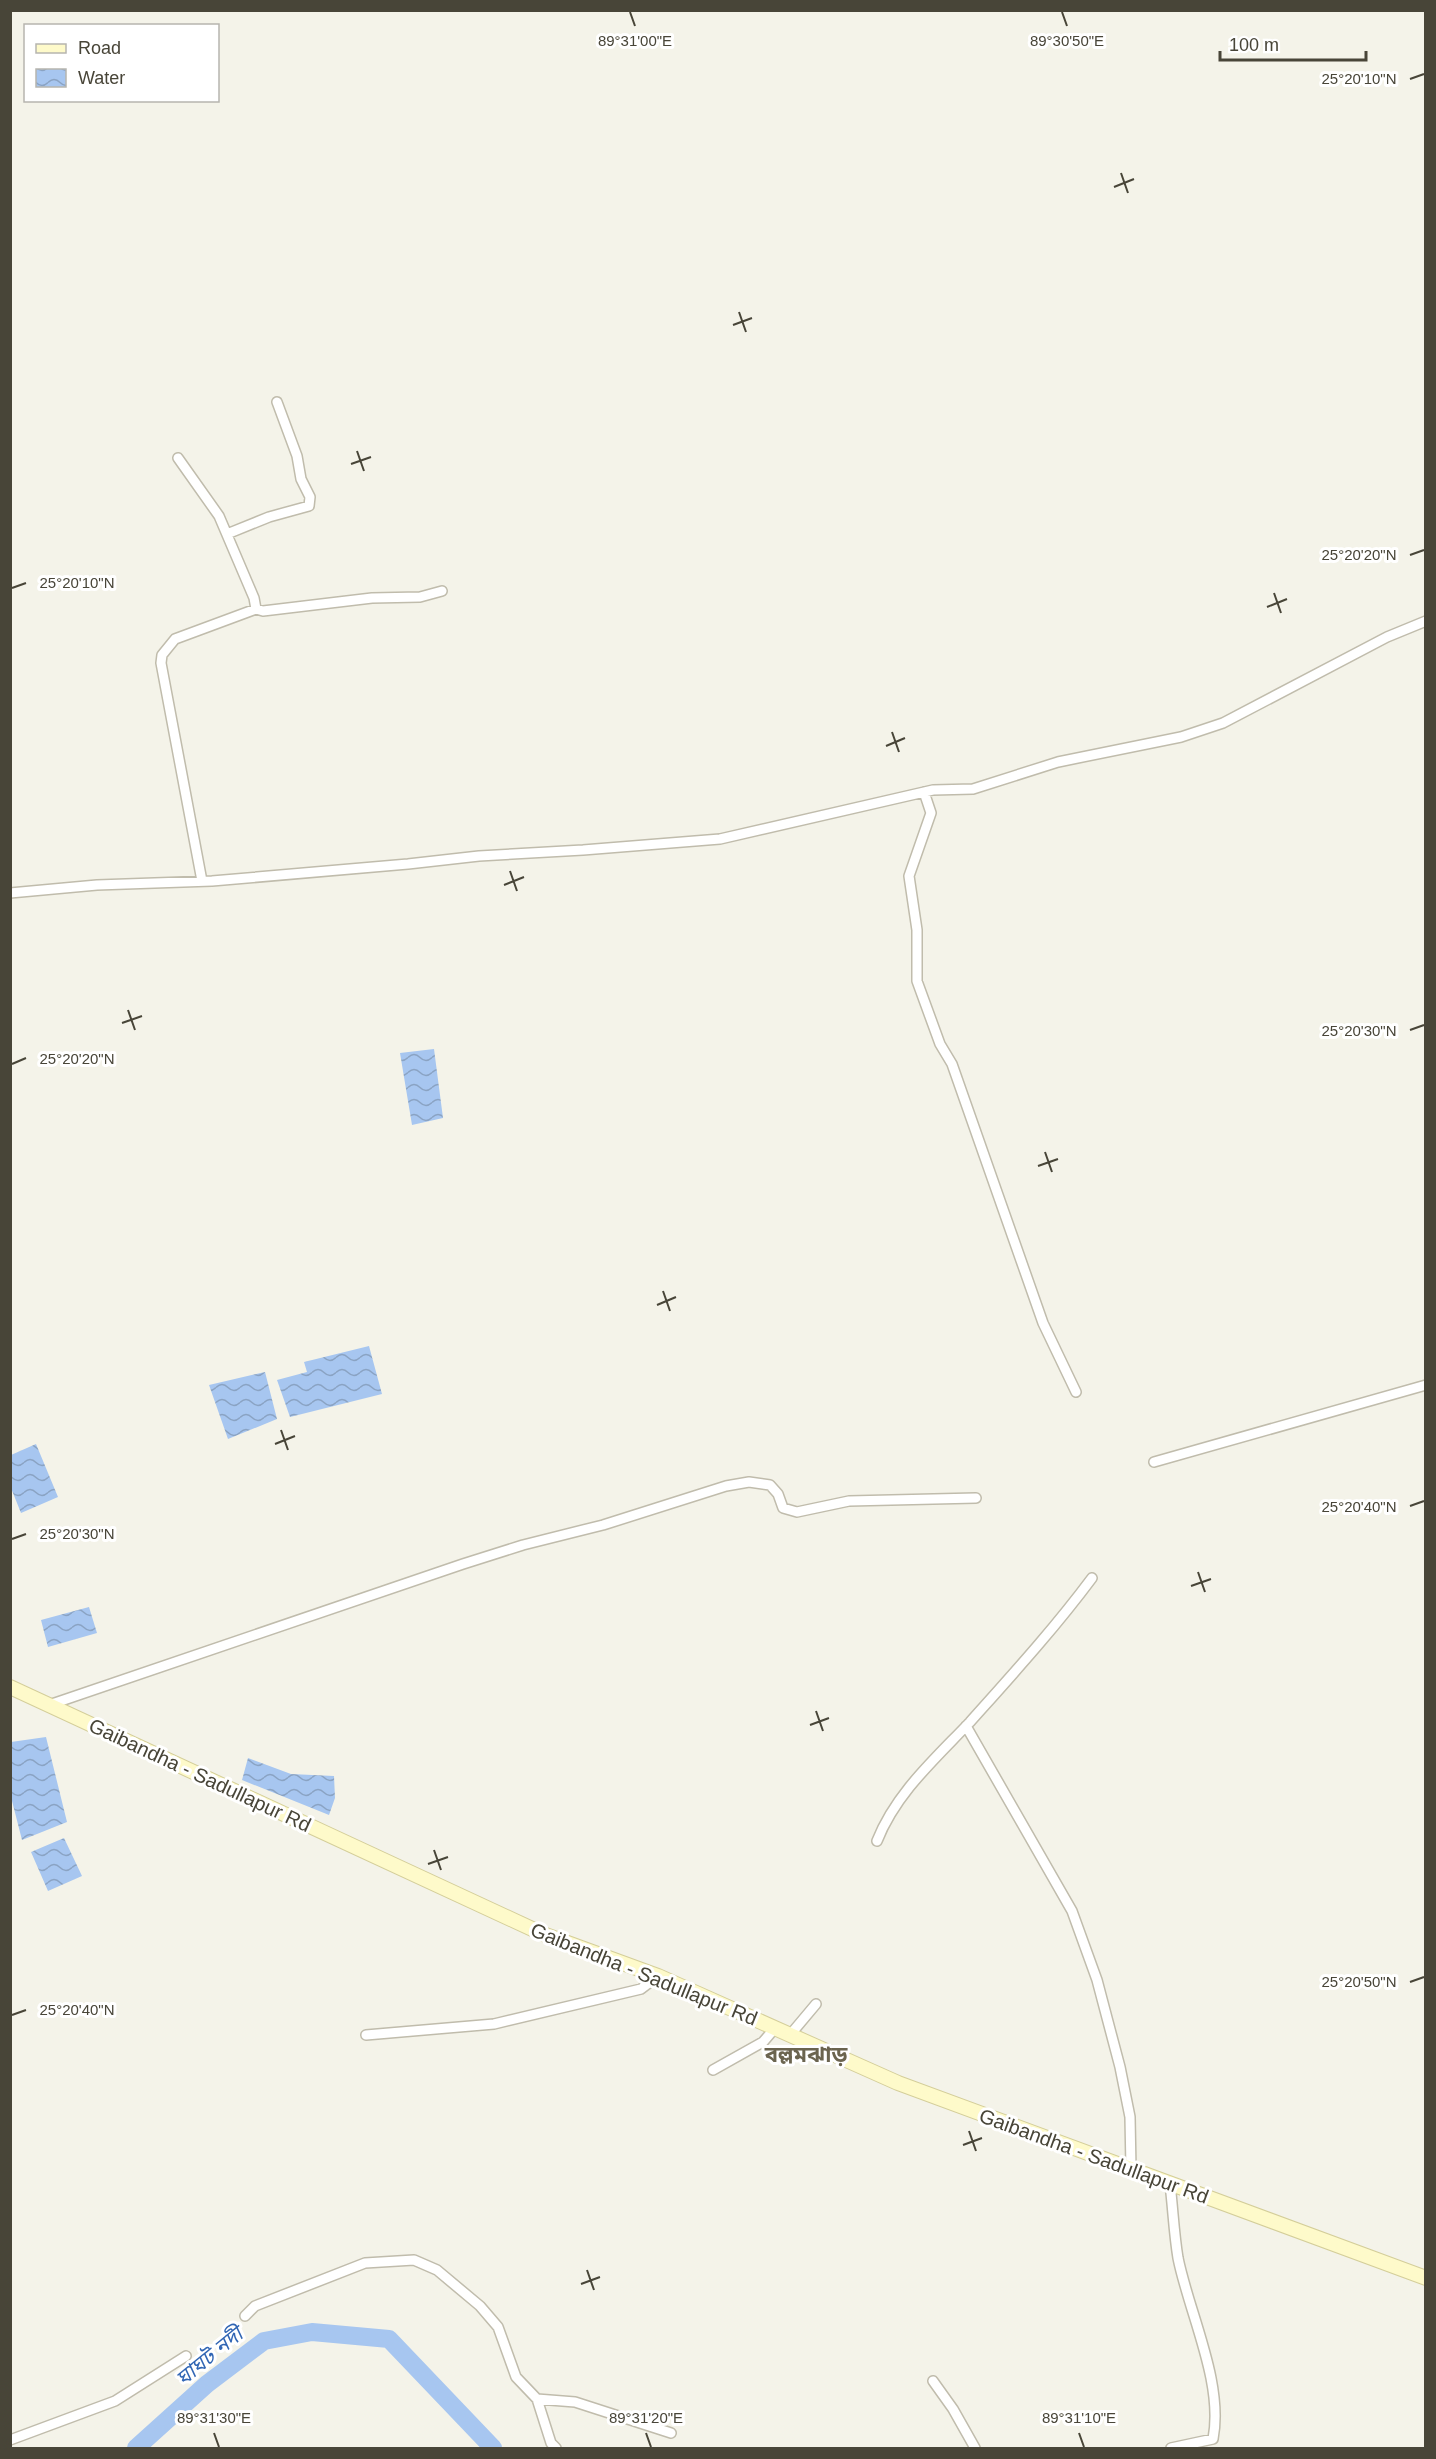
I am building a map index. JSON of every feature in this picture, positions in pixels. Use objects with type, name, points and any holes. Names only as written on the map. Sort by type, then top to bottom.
[{"type":"main road","name":"Gaibandha - Sadullapur Rd","points":[[10,1688],[543,1934],[658,1976],[898,2083],[1425,2278]]},
{"type":"street","points":[[227,534],[269,517],[309,506],[310,496],[301,479],[297,456],[277,402]]},
{"type":"street","points":[[178,458],[219,516],[254,598],[256,609]]},
{"type":"street","points":[[202,881],[164,686],[162,655],[175,639],[256,609],[262,611],[372,598],[420,597],[442,591]]},
{"type":"street","points":[[10,892],[96,885],[202,881],[479,856],[720,839],[924,792],[973,789],[1058,762],[1181,737],[1223,723],[1387,637],[1425,621]]},
{"type":"street","points":[[924,792],[932,813],[909,876],[917,930],[918,981],[940,1044],[956,1075],[1042,1323],[1076,1392]]},
{"type":"street","points":[[1154,1462],[1425,1384]]},
{"type":"street","points":[[49,1705],[463,1564],[603,1525],[726,1486],[749,1482],[770,1485],[783,1508],[797,1512],[849,1501],[976,1498]]},
{"type":"street","points":[[877,1841],[883,1826],[912,1782],[1049,1635],[1092,1578]]},
{"type":"street","points":[[966,1726],[1072,1911],[1097,1980],[1120,2067],[1130,2117],[1131,2169]]},
{"type":"street","points":[[366,2036],[494,2024],[641,1989],[658,1976]]},
{"type":"street","points":[[790,2035],[816,2004]]},
{"type":"street","points":[[713,2070],[763,2042],[775,2028]]},
{"type":"street","points":[[1170,2184],[1178,2258],[1210,2374],[1216,2426],[1213,2439],[1171,2448]]},
{"type":"street","points":[[245,2316],[255,2306],[365,2263],[414,2260],[437,2270],[480,2306],[498,2327],[516,2377],[537,2399],[551,2442],[556,2448]]},
{"type":"street","points":[[10,2440],[115,2401],[186,2356]]},
{"type":"street","points":[[933,2381],[953,2409],[975,2448]]},
{"type":"street","points":[[537,2399],[575,2402],[671,2433]]},
{"type":"water","points":[[434,1049],[443,1118],[412,1125],[400,1053]]},
{"type":"water","points":[[369,1346],[382,1394],[290,1417],[277,1380],[307,1372],[304,1362]]},
{"type":"water","points":[[265,1372],[277,1419],[228,1439],[209,1385]]},
{"type":"water","points":[[36,1444],[58,1497],[21,1513],[11,1488],[11,1455]]},
{"type":"water","points":[[89,1607],[97,1633],[48,1647],[41,1620]]},
{"type":"water","points":[[46,1737],[67,1822],[22,1840],[11,1797],[11,1742]]},
{"type":"water","points":[[248,1758],[291,1774],[334,1776],[335,1798],[329,1815],[242,1780]]},
{"type":"water","points":[[64,1838],[82,1876],[48,1891],[31,1852]]},
{"type":"waterway","name":"ঘাঘট নদী","points":[[136,2448],[207,2384],[264,2341],[312,2332],[389,2339],[493,2448]]},
{"type":"district","name":"বল্লমঝাড়","points":[[806,2054]]}]
